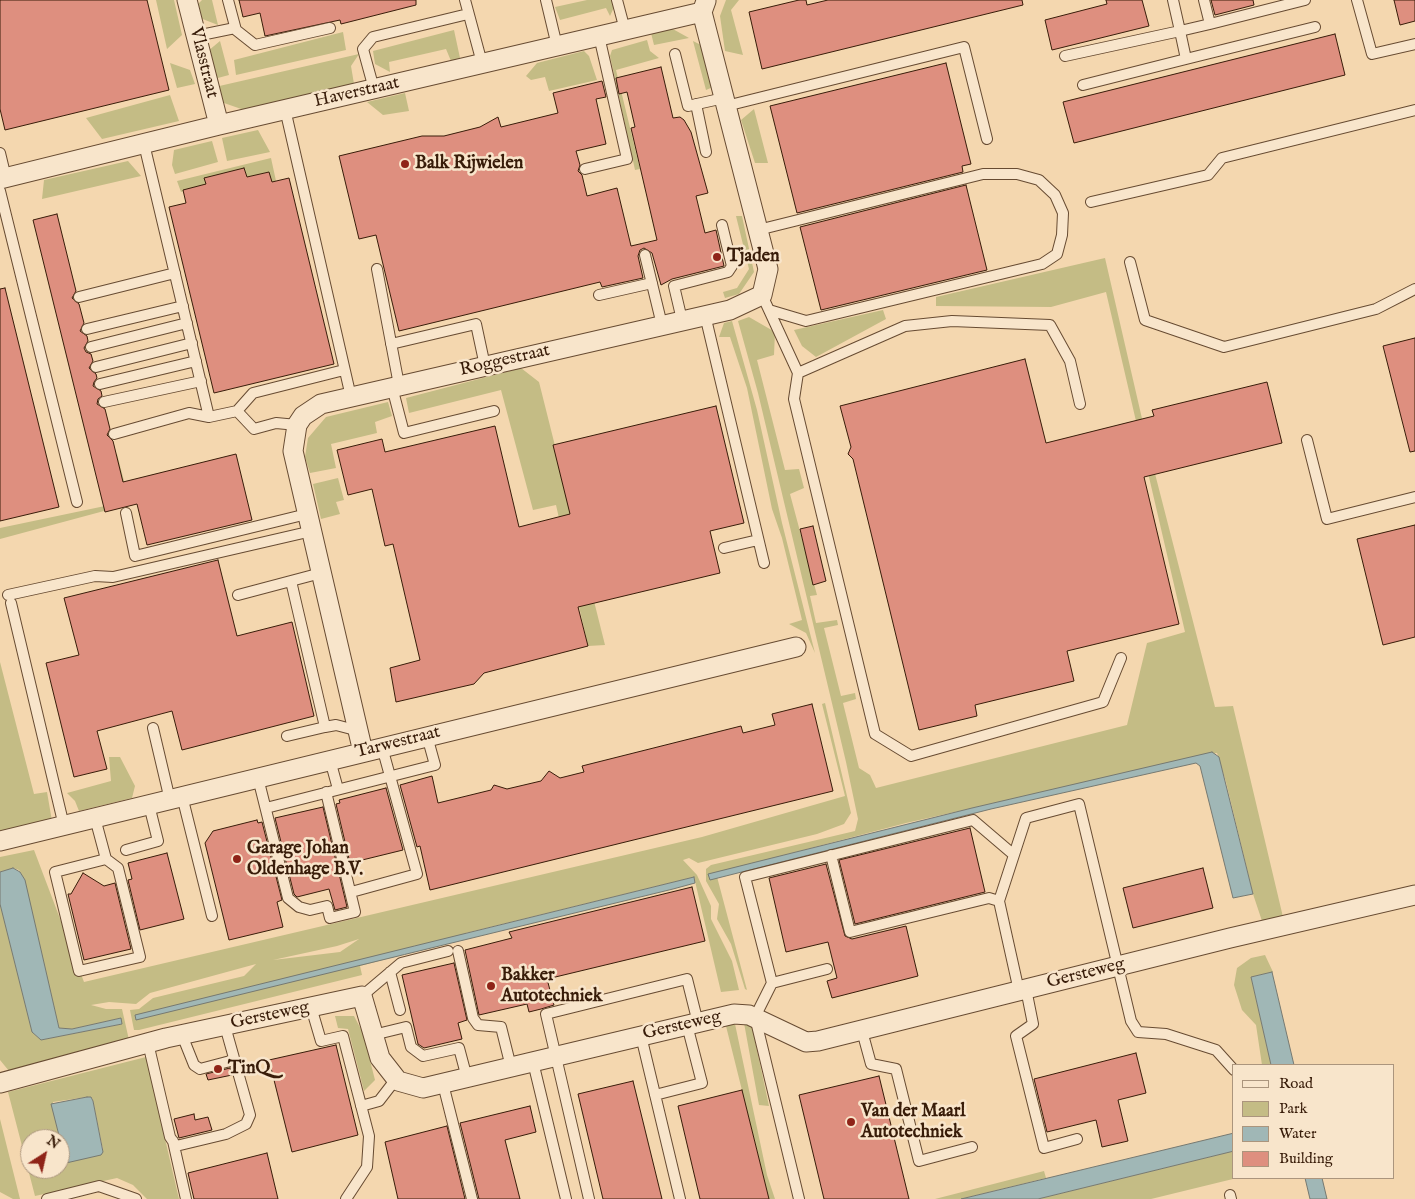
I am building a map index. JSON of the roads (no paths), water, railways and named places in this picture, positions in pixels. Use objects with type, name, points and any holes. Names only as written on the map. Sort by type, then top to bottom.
[{"type":"street","name":"Vlasstraat","points":[[187,0],[219,125]]},
{"type":"street","name":"Haverstraat","points":[[2,183],[219,125],[625,30],[704,6]]},
{"type":"street","points":[[704,6],[725,102],[768,269],[766,302]]},
{"type":"street","name":"Roggestraat","points":[[297,425],[303,416],[321,404],[766,302]]},
{"type":"street","points":[[297,425],[293,450],[363,752]]},
{"type":"street","name":"Tarwestraat","points":[[0,841],[796,647]]},
{"type":"street","name":"Gersteweg","points":[[396,1079],[423,1088],[741,1013],[755,1017],[806,1042],[862,1031],[1415,895]]},
{"type":"street","points":[[362,996],[380,1058],[396,1079]]},
{"type":"street","name":"Gersteweg","points":[[0,1083],[148,1043],[362,996]]},
{"type":"lane","points":[[228,0],[235,28],[255,45],[330,28]]},
{"type":"lane","points":[[464,0],[482,63]]},
{"type":"lane","points":[[546,0],[557,46]]},
{"type":"lane","points":[[618,0],[625,30]]},
{"type":"lane","points":[[1172,0],[1186,59]]},
{"type":"lane","points":[[1204,0],[1210,24]]},
{"type":"lane","points":[[1065,56],[1180,31],[1305,0]]},
{"type":"lane","points":[[1357,0],[1372,54],[1415,44]]},
{"type":"lane","points":[[374,89],[362,49],[373,37],[468,14]]},
{"type":"lane","points":[[1083,85],[1315,27]]},
{"type":"lane","points":[[196,36],[235,28]]},
{"type":"lane","points":[[585,169],[627,159],[599,36]]},
{"type":"lane","points":[[675,54],[688,106],[725,102],[964,47],[987,139]]},
{"type":"lane","points":[[696,104],[706,152]]},
{"type":"lane","points":[[286,109],[351,397]]},
{"type":"lane","points":[[1091,202],[1208,175],[1222,158],[1415,110]]},
{"type":"lane","points":[[144,144],[209,417]]},
{"type":"lane","points":[[0,153],[2,183],[77,502]]},
{"type":"lane","points":[[758,230],[983,174],[1017,174],[1040,180],[1055,195],[1063,213],[1062,235],[1057,254],[1042,264],[806,321],[766,302]]},
{"type":"lane","points":[[682,320],[674,286],[728,272],[732,266],[722,225]]},
{"type":"lane","points":[[644,255],[662,325]]},
{"type":"lane","points":[[1130,262],[1145,320],[1224,348],[1376,309],[1415,289]]},
{"type":"lane","points":[[377,269],[391,344],[404,433],[494,411]]},
{"type":"lane","points":[[79,297],[175,273]]},
{"type":"lane","points":[[599,295],[652,283]]},
{"type":"lane","points":[[766,302],[798,372],[794,399],[875,734],[911,756],[1103,702],[1122,658]]},
{"type":"lane","points":[[86,329],[183,306]]},
{"type":"lane","points":[[705,315],[764,563]]},
{"type":"lane","points":[[798,372],[905,326],[952,321],[1050,325],[1070,361],[1080,404]]},
{"type":"lane","points":[[91,347],[187,323]]},
{"type":"lane","points":[[391,344],[476,324],[485,366]]},
{"type":"lane","points":[[96,367],[192,343]]},
{"type":"lane","points":[[100,384],[196,361]]},
{"type":"lane","points":[[114,434],[189,413],[209,417],[237,411],[253,393],[344,370]]},
{"type":"lane","points":[[104,402],[201,381]]},
{"type":"lane","points":[[237,411],[254,428],[276,423],[297,425]]},
{"type":"lane","points":[[1307,440],[1327,519],[1415,497]]},
{"type":"lane","points":[[126,513],[135,556],[310,523]]},
{"type":"lane","points":[[64,826],[10,599],[95,576],[113,577],[310,523]]},
{"type":"lane","points":[[724,548],[758,540]]},
{"type":"lane","points":[[238,594],[321,573]]},
{"type":"lane","points":[[291,581],[324,727]]},
{"type":"lane","points":[[287,736],[336,725],[359,731]]},
{"type":"lane","points":[[153,728],[212,916]]},
{"type":"lane","points":[[266,808],[435,764],[427,736]]},
{"type":"lane","points":[[355,891],[417,874],[382,747]]},
{"type":"lane","points":[[330,760],[338,789]]},
{"type":"lane","points":[[258,778],[288,898],[299,907],[310,910],[327,906],[330,918],[355,912],[326,792]]},
{"type":"lane","points":[[1077,1139],[1044,1148],[1016,1036],[1034,1024],[999,901],[1026,818],[1079,804],[1116,967],[1131,1021],[1138,1032],[1166,1034],[1216,1050],[1232,1068]]},
{"type":"lane","points":[[126,850],[158,841],[149,805]]},
{"type":"lane","points":[[95,818],[106,859],[118,868],[140,957],[79,971],[55,872],[106,859]]},
{"type":"lane","points":[[799,1199],[755,1017],[772,983],[745,877],[973,820],[1014,855]]},
{"type":"lane","points":[[831,855],[850,932],[989,898],[999,901]]},
{"type":"lane","points":[[362,996],[401,963],[453,951],[474,1018],[478,1025],[501,1027],[511,1067]]},
{"type":"lane","points":[[772,983],[827,969]]},
{"type":"lane","points":[[390,972],[400,1010]]},
{"type":"lane","points":[[589,1199],[546,1014],[687,979],[702,1083],[655,1095]]},
{"type":"lane","points":[[311,1007],[321,1041],[343,1036],[369,1136],[367,1168],[346,1199]]},
{"type":"lane","points":[[148,1043],[170,1137],[176,1146],[226,1134],[246,1124],[250,1115],[225,1026]]},
{"type":"lane","points":[[373,1035],[406,1027],[410,1047],[423,1056],[459,1048],[467,1078]]},
{"type":"lane","points":[[862,1031],[872,1064],[896,1070],[920,1161],[972,1147]]},
{"type":"lane","points":[[182,1035],[194,1065],[200,1069],[234,1060]]},
{"type":"lane","points":[[641,1036],[680,1199]]},
{"type":"lane","points":[[533,1062],[566,1199]]},
{"type":"lane","points":[[361,1106],[379,1101],[396,1079]]},
{"type":"lane","points":[[443,1084],[472,1199]]},
{"type":"lane","points":[[173,1141],[186,1199]]},
{"type":"lane","points":[[47,1199],[99,1186],[136,1199]]},
{"type":"water","points":[[1212,752],[1219,757],[1253,894],[1233,898],[1200,766],[1196,763],[991,809],[710,880],[708,874],[972,808]]},
{"type":"water","points":[[13,868],[20,872],[25,880],[59,1028],[72,1029],[121,1018],[122,1024],[41,1040],[32,1032],[0,904],[0,872]]},
{"type":"water","points":[[694,877],[695,883],[673,889],[136,1020],[135,1015]]},
{"type":"water","points":[[1272,972],[1294,1064],[1271,1064],[1251,977]]},
{"type":"water","points":[[91,1097],[103,1152],[101,1155],[70,1162],[70,1129],[57,1129],[51,1104]]},
{"type":"water","points":[[1232,1133],[1232,1151],[1038,1199],[961,1199]]},
{"type":"water","points":[[1305,1179],[1322,1179],[1327,1199],[1310,1199]]},
{"type":"place","name":"Balk Rijwielen","points":[[405,164]]},
{"type":"place","name":"Tjaden","points":[[717,257]]},
{"type":"place","name":"Garage Johan Oldenhage B.V.","points":[[237,859]]},
{"type":"place","name":"Bakker Autotechniek","points":[[491,986]]},
{"type":"place","name":"TinQ","points":[[218,1069]]},
{"type":"place","name":"Van der Maarl Autotechniek","points":[[851,1122]]}]
